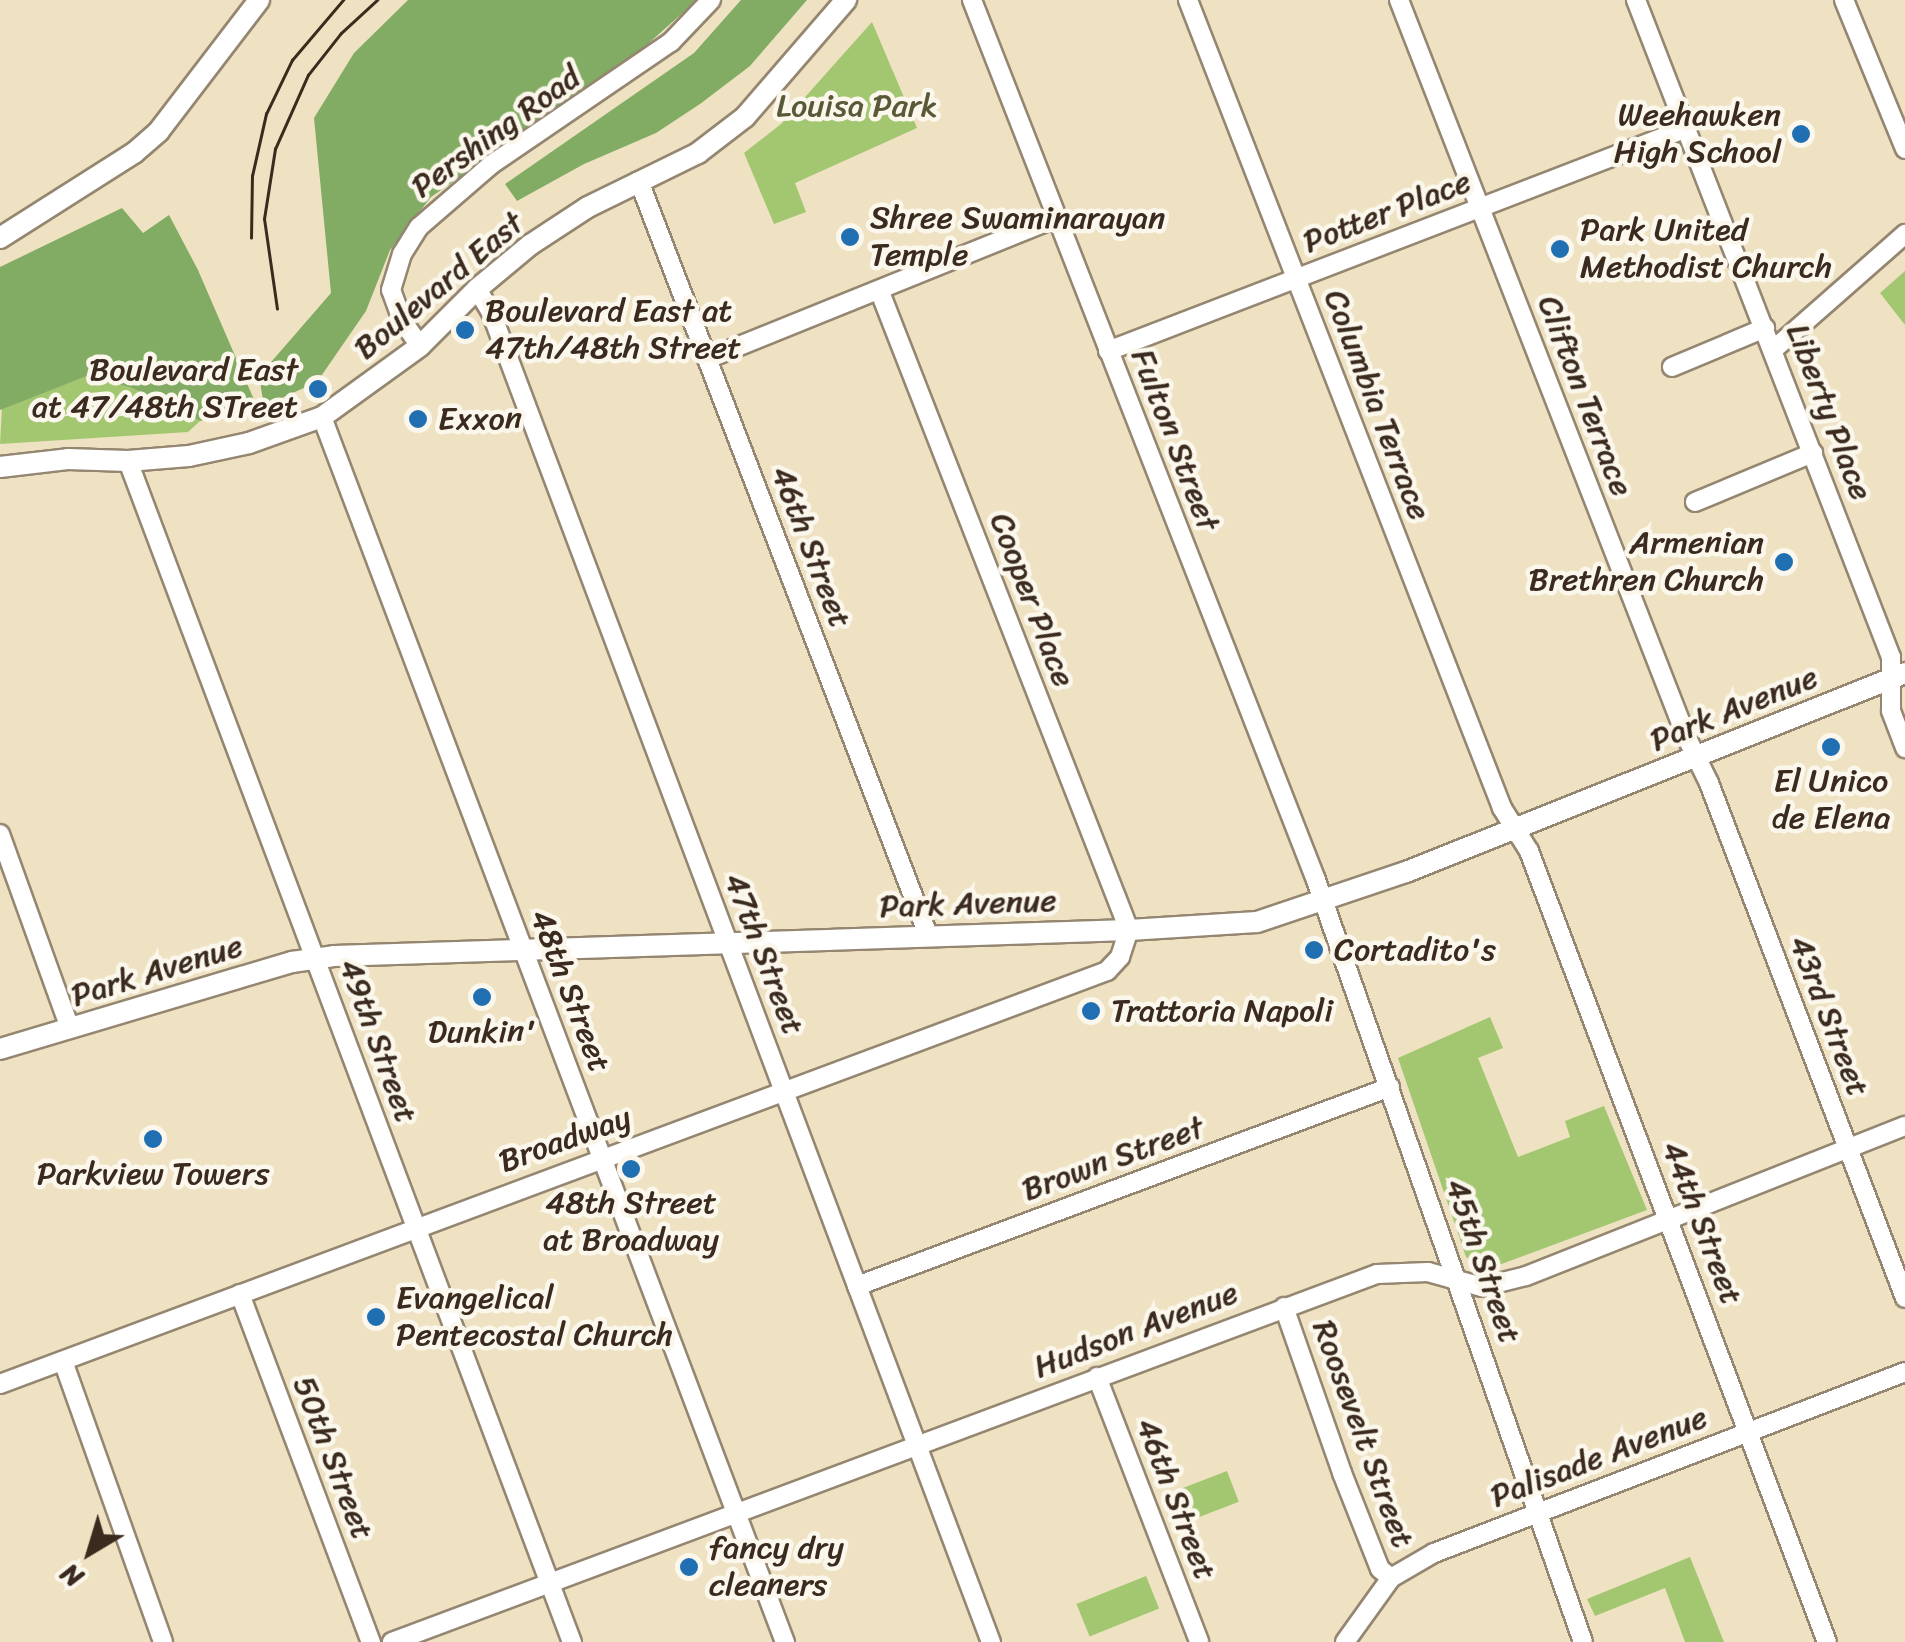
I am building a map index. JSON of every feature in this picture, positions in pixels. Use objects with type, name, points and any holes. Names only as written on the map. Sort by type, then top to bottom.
[{"type":"main road","points":[[0,238],[112,172],[146,142],[259,0]]},
{"type":"main road","name":"Boulevard East","points":[[0,467],[68,459],[128,461],[189,456],[249,443],[322,417],[420,346],[477,288],[530,245],[639,181],[698,153],[746,117],[846,0]]},
{"type":"main road","name":"Park Avenue","points":[[0,1049],[316,958],[522,947],[1129,930],[1257,922],[1516,829],[1897,676]]},
{"type":"street","name":"Pershing Road","points":[[420,346],[402,320],[390,290],[402,254],[419,226],[481,172],[671,42],[712,0]]},
{"type":"street","name":"Fulton Street","points":[[972,0],[1323,901]]},
{"type":"street","name":"Columbia Terrace","points":[[1188,0],[1502,808],[1516,829]]},
{"type":"street","name":"Clifton Terrace","points":[[1400,0],[1478,208],[1697,755]]},
{"type":"street","name":"Liberty Place","points":[[1636,0],[1891,657],[1897,676],[1891,711],[1905,748]]},
{"type":"street","points":[[1844,0],[1905,148]]},
{"type":"street","name":"Potter Place","points":[[1108,351],[1687,128]]},
{"type":"street","name":"46th Street","points":[[639,181],[928,935]]},
{"type":"street","points":[[707,359],[1056,218]]},
{"type":"street","points":[[1774,350],[1905,234]]},
{"type":"street","name":"47th Street","points":[[477,288],[491,312],[990,1642]]},
{"type":"street","name":"Cooper Place","points":[[880,292],[1129,930]]},
{"type":"street","points":[[1672,367],[1765,328]]},
{"type":"street","name":"48th Street","points":[[322,417],[784,1642]]},
{"type":"street","points":[[1695,502],[1813,453]]},
{"type":"street","name":"49th Street","points":[[128,461],[572,1642]]},
{"type":"street","name":"43rd Street","points":[[1697,755],[1905,1298]]},
{"type":"street","name":"44th Street","points":[[1516,829],[1529,850],[1827,1642]]},
{"type":"street","points":[[0,834],[70,1028]]},
{"type":"street","name":"45th Street","points":[[1323,901],[1583,1642]]},
{"type":"street","name":"Broadway","points":[[0,1384],[1107,971],[1125,950],[1129,930]]},
{"type":"street","name":"Brown Street","points":[[857,1286],[1390,1087]]},
{"type":"street","name":"Hudson Avenue","points":[[392,1642],[1377,1274],[1428,1272],[1482,1288],[1526,1276],[1905,1126]]},
{"type":"street","name":"50th Street","points":[[240,1294],[371,1642]]},
{"type":"street","name":"Roosevelt Street","points":[[1284,1307],[1342,1473],[1380,1569],[1390,1578]]},
{"type":"street","points":[[63,1361],[164,1642]]},
{"type":"street","name":"Palisade Avenue","points":[[1346,1642],[1390,1578],[1434,1553],[1905,1372]]},
{"type":"street","name":"46th Street","points":[[1098,1377],[1198,1642]]},
{"type":"green space","points":[[408,0],[697,0],[631,59],[431,197],[390,250],[366,311],[317,382],[264,406],[259,376],[331,293],[314,118],[354,53]]},
{"type":"green space","points":[[741,0],[807,0],[750,66],[700,104],[656,133],[584,164],[517,201],[505,184],[694,53]]},
{"type":"green space","name":"Louisa Park","points":[[872,22],[917,128],[795,183],[806,212],[774,224],[744,153],[781,124]]},
{"type":"green space","points":[[122,208],[143,233],[169,215],[198,270],[255,402],[246,410],[200,421],[132,388],[87,376],[0,410],[0,267]]},
{"type":"green space","points":[[1905,271],[1905,325],[1880,293]]},
{"type":"green space","points":[[87,376],[132,388],[200,421],[188,432],[0,444],[2,408]]},
{"type":"green space","points":[[1490,1017],[1503,1048],[1478,1058],[1518,1157],[1570,1137],[1565,1121],[1604,1106],[1647,1210],[1488,1269],[1466,1257],[1398,1058]]},
{"type":"green space","points":[[1227,1471],[1239,1502],[1179,1525],[1167,1494]]},
{"type":"green space","points":[[1690,1557],[1724,1642],[1685,1642],[1665,1588],[1595,1616],[1587,1599]]},
{"type":"green space","points":[[1146,1576],[1159,1608],[1090,1637],[1076,1604]]},
{"type":"tram line","points":[[251,238],[252,176],[266,114],[292,60],[343,0]]},
{"type":"tram line","points":[[277,309],[264,219],[275,149],[308,75],[341,33],[377,0]]},
{"type":"place","name":"Weehawken High School","points":[[1801,134]]},
{"type":"place","name":"Shree Swaminarayan Temple","points":[[850,237]]},
{"type":"place","name":"Park United Methodist Church","points":[[1560,249]]},
{"type":"place","name":"Boulevard East at 47th/48th Street","points":[[465,330]]},
{"type":"place","name":"Boulevard East at 47/48th STreet","points":[[318,389]]},
{"type":"place","name":"Exxon","points":[[418,419]]},
{"type":"place","name":"Armenian Brethren Church","points":[[1784,562]]},
{"type":"place","name":"El Unico de Elena","points":[[1831,747]]},
{"type":"place","name":"Cortadito's","points":[[1314,950]]},
{"type":"place","name":"Dunkin'","points":[[482,997]]},
{"type":"place","name":"Trattoria Napoli","points":[[1091,1011]]},
{"type":"place","name":"Parkview Towers","points":[[153,1139]]},
{"type":"place","name":"48th Street at Broadway","points":[[631,1169]]},
{"type":"place","name":"Evangelical Pentecostal Church","points":[[376,1317]]},
{"type":"place","name":"fancy dry cleaners","points":[[689,1567]]}]
